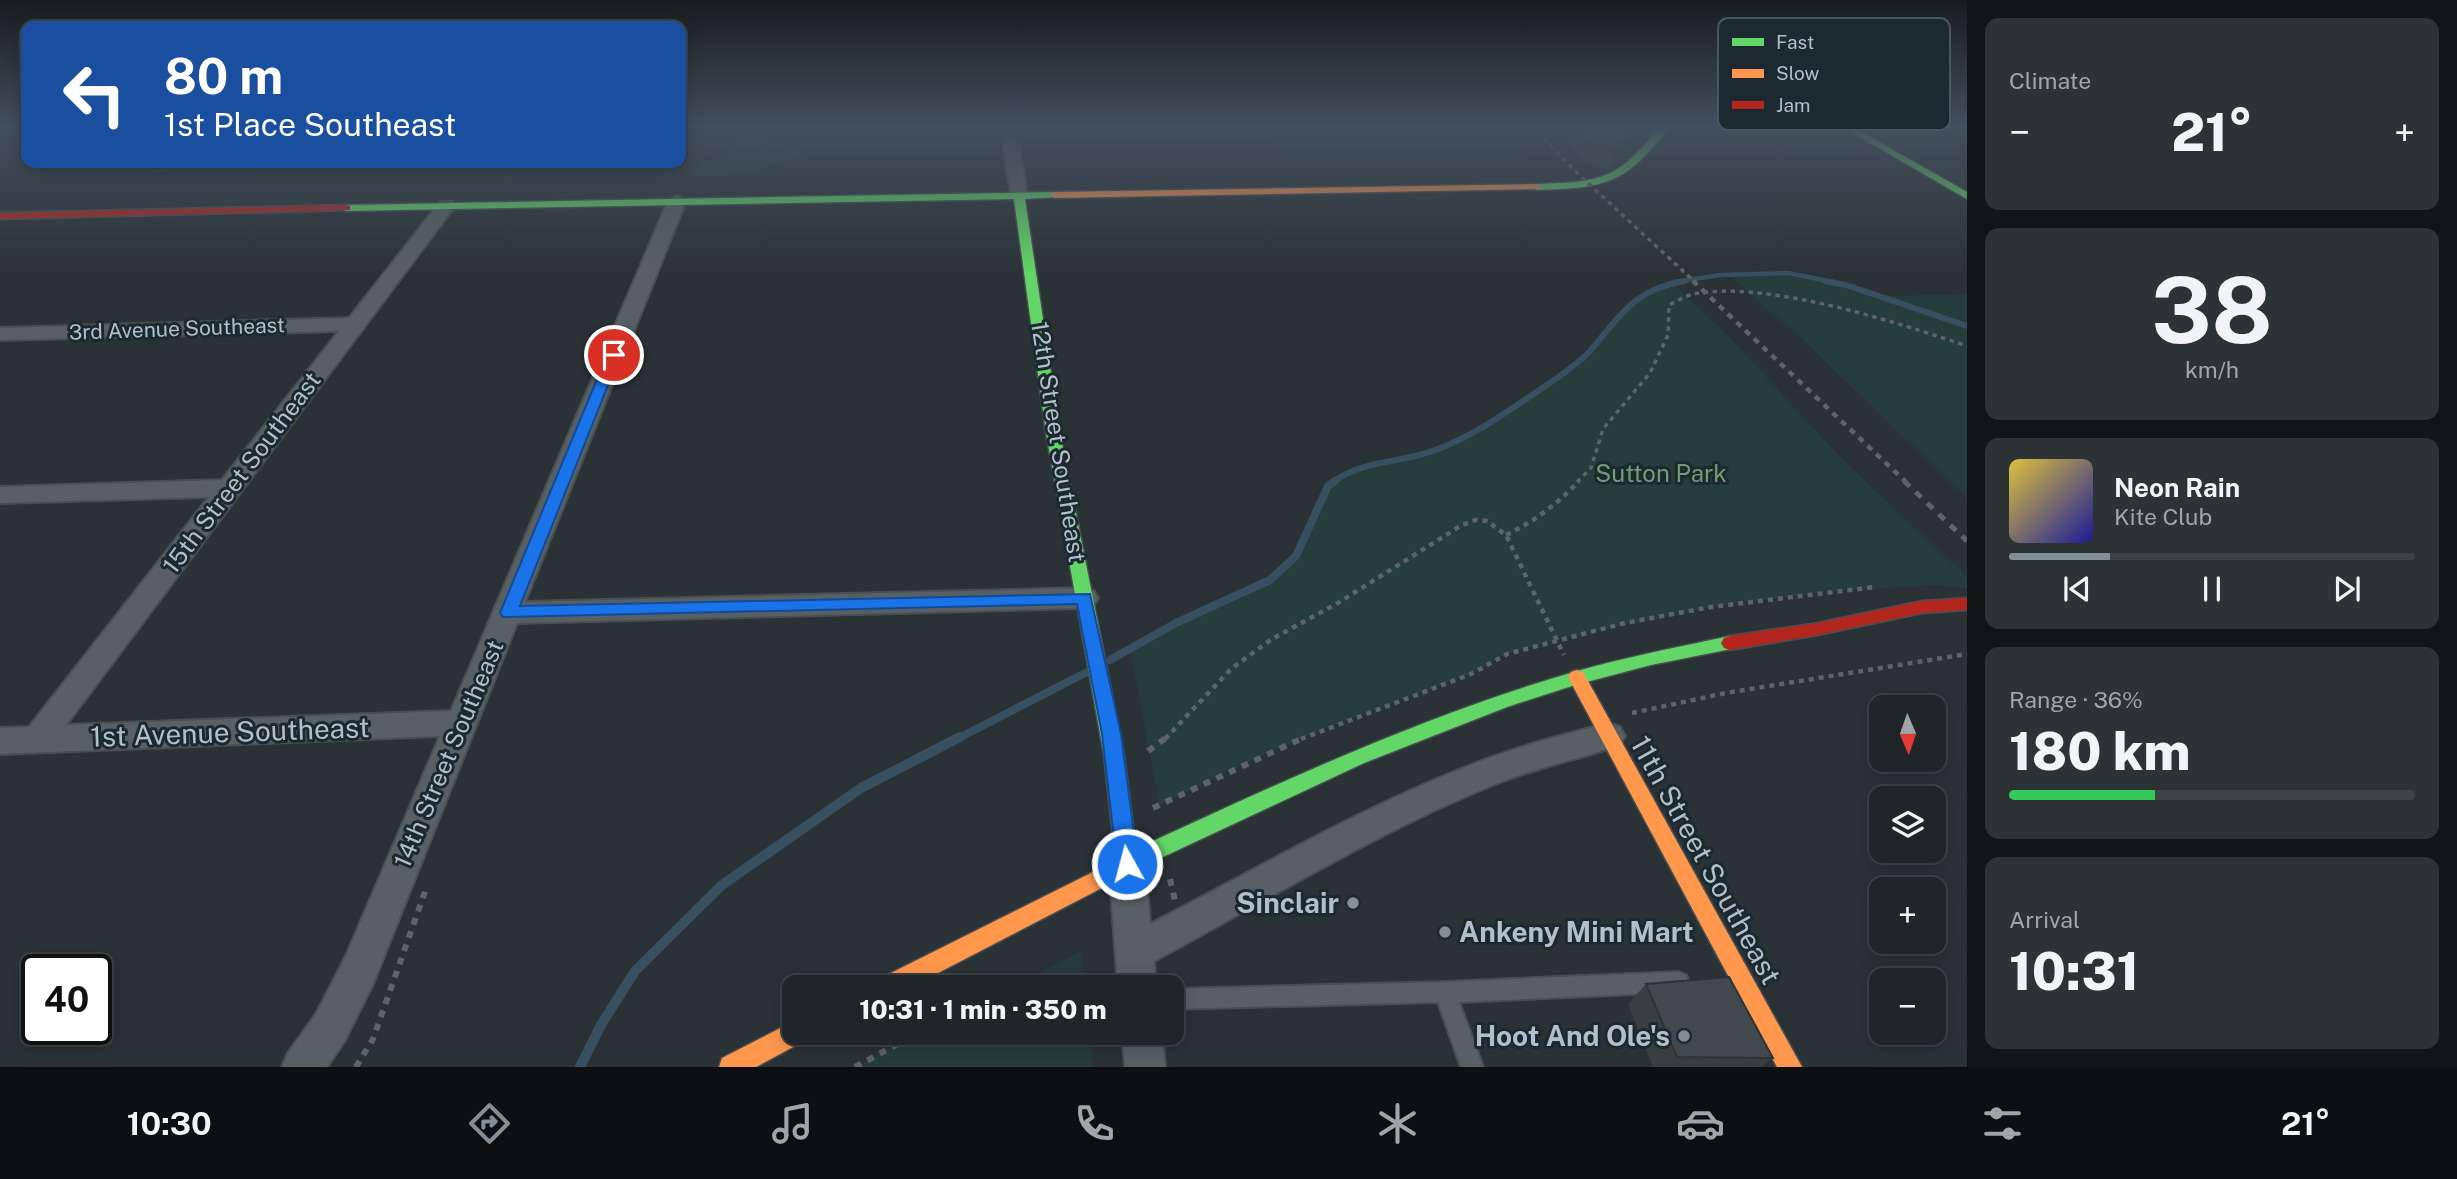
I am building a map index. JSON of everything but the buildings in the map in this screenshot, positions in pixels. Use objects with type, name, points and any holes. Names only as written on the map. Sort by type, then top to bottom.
[{"type":"street","name":"12th Street Southeast","points":[[1016,176],[1053,433],[1112,734],[1137,975]]},
{"type":"street","points":[[0,216],[677,201],[1577,186],[1608,182],[1623,176]]},
{"type":"street","points":[[1932,176],[1967,196]]},
{"type":"street","name":"14th Street Southeast","points":[[303,1067],[330,1028],[359,971],[677,201]]},
{"type":"street","name":"15th Street Southeast","points":[[37,739],[446,206]]},
{"type":"street","name":"3rd Avenue Southeast","points":[[0,334],[355,324]]},
{"type":"street","points":[[0,495],[231,488]]},
{"type":"street","points":[[910,975],[1127,864],[1381,746],[1521,693],[1577,677],[1708,647],[1818,629],[1922,607],[1967,604]]},
{"type":"street","points":[[509,613],[1087,610]]},
{"type":"street","points":[[1818,629],[1887,630]]},
{"type":"street","name":"11th Street Southeast","points":[[1577,677],[1620,725],[1740,979],[1790,1067]]},
{"type":"street","name":"1st Avenue Southeast","points":[[0,741],[461,723]]},
{"type":"street","points":[[1135,951],[1329,846],[1450,787],[1504,765],[1620,725]]},
{"type":"street","points":[[731,1067],[782,1040]]},
{"type":"street","points":[[1143,1045],[1145,1067]]},
{"type":"lane","points":[[1184,999],[1445,992],[1740,979]]},
{"type":"lane","points":[[1445,992],[1472,1067]]},
{"type":"path","points":[[1506,535],[1530,524],[1555,506],[1591,468],[1603,429],[1650,373],[1668,335],[1669,305],[1683,295],[1704,291],[1763,294],[1882,318],[1967,346]]},
{"type":"path","points":[[1143,755],[1161,743],[1231,669],[1272,639],[1338,603],[1462,524],[1476,520],[1487,521],[1506,535],[1556,640],[1577,677]]},
{"type":"path","points":[[1122,817],[1160,805],[1328,727],[1471,674],[1507,654],[1556,640],[1711,607],[1882,587]]},
{"type":"path","points":[[1620,725],[1726,692],[1967,654]]},
{"type":"path","points":[[356,1067],[373,1039],[385,1002]]},
{"type":"path","points":[[855,1067],[896,1045]]},
{"type":"green space","points":[[1757,272],[1818,278],[1876,296],[1967,294],[1967,498],[1803,340],[1728,274]]},
{"type":"green space","name":"Sutton Park","points":[[1672,283],[1730,338],[1842,459],[1967,577],[1967,588],[1937,585],[1828,591],[1711,607],[1556,640],[1507,654],[1471,674],[1328,727],[1160,805],[1130,650],[1176,623],[1255,589],[1283,570],[1301,547],[1319,501],[1334,481],[1364,466],[1439,449],[1492,422],[1582,359],[1635,300],[1658,287]]},
{"type":"green space","points":[[1082,951],[1084,975],[1034,975]]},
{"type":"green space","points":[[896,1045],[1091,1045],[1093,1067],[855,1067]]},
{"type":"waterway","points":[[1674,282],[1721,275],[1788,273],[1834,282]]},
{"type":"waterway","points":[[1333,482],[1354,470],[1440,448],[1474,432],[1577,363],[1620,315],[1641,297],[1653,290],[1685,281]]},
{"type":"waterway","points":[[1825,281],[1846,285],[1967,326]]},
{"type":"waterway","points":[[1110,660],[1176,623],[1270,580],[1296,556],[1328,486],[1335,481]]},
{"type":"waterway","points":[[957,739],[1087,672]]},
{"type":"waterway","points":[[580,1067],[601,1025],[635,971],[722,885],[861,788],[960,737]]},
{"type":"railway","points":[[1580,176],[1695,282]]},
{"type":"railway","points":[[1693,281],[1906,482]]},
{"type":"railway","points":[[1904,481],[1967,541]]},
{"type":"traffic: fast","points":[[1537,187],[1598,183],[1616,176]]},
{"type":"traffic: fast","points":[[1932,176],[1967,196]]},
{"type":"traffic: fast","points":[[1019,195],[1053,433],[1114,755]]},
{"type":"traffic: fast","points":[[346,208],[1055,195]]},
{"type":"traffic: fast","points":[[1143,856],[1357,758],[1501,702],[1651,659],[1730,643]]},
{"type":"traffic: slow","points":[[1055,195],[1537,187]]},
{"type":"traffic: slow","points":[[1577,677],[1790,1067]]},
{"type":"traffic: slow","points":[[910,975],[1143,856]]},
{"type":"traffic: slow","points":[[731,1067],[782,1040]]},
{"type":"traffic: jam","points":[[0,216],[346,208]]},
{"type":"traffic: jam","points":[[1730,643],[1818,629],[1922,607],[1967,604]]},
{"type":"traffic: jam","points":[[1114,755],[1127,864]]},
{"type":"place","name":"Sinclair","points":[[1353,903]]},
{"type":"place","name":"Ankeny Mini Mart","points":[[1445,932]]},
{"type":"place","name":"Hoot And Ole's","points":[[1684,1036]]},
{"type":"route","points":[[614,355],[509,613],[1084,598],[1112,734],[1127,864]]}]
